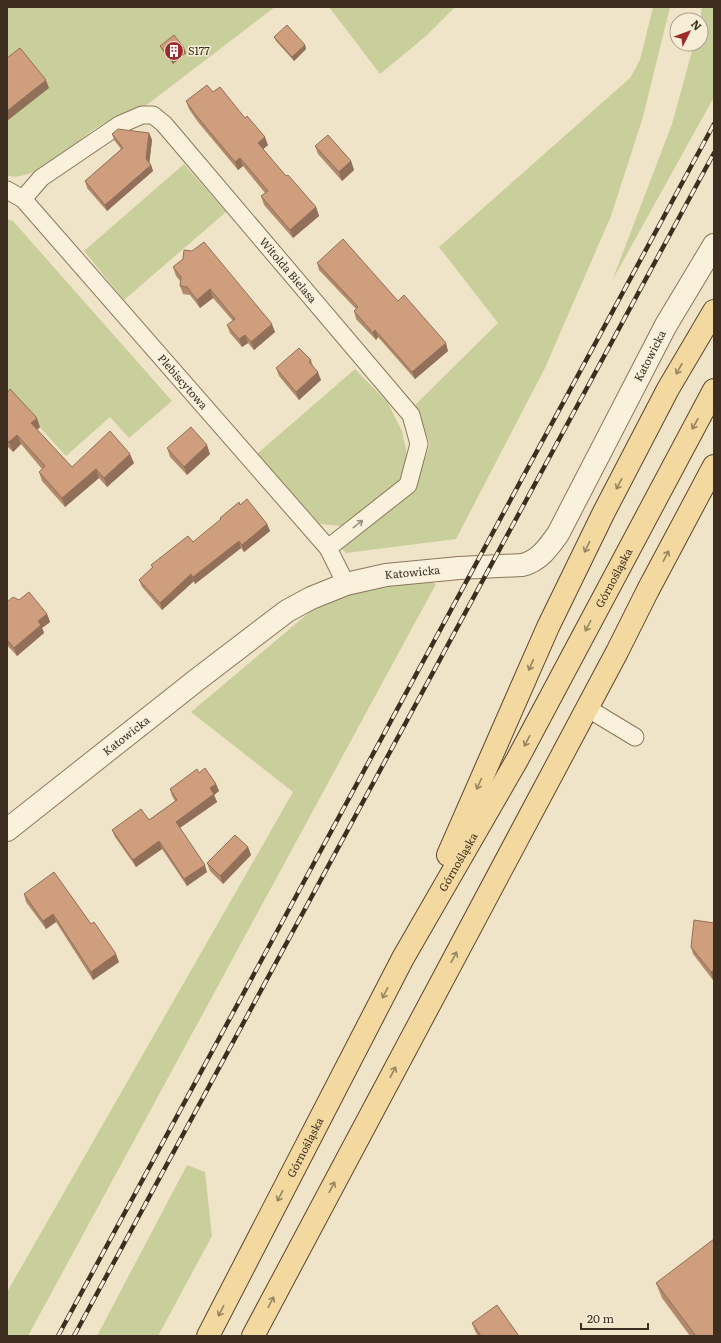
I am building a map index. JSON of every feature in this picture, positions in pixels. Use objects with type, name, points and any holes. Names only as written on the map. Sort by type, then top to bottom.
[{"type":"main road","points":[[403,958],[548,627],[604,512],[675,377],[714,310]]},
{"type":"main road","name":"Górnośląska","points":[[208,1336],[403,958],[517,760],[714,390]]},
{"type":"main road","points":[[253,1336],[714,466]]},
{"type":"street","name":"Witolda Bielasa","points":[[23,199],[41,178],[119,125],[142,115],[153,115],[164,124],[411,415],[419,444],[408,485],[328,548]]},
{"type":"street","name":"Plebiscytowa","points":[[7,190],[23,199],[328,548],[346,584]]},
{"type":"street","name":"Katowicka","points":[[7,830],[198,679],[287,611],[311,598],[346,584],[386,575],[522,565],[530,563],[544,552],[558,534],[666,325],[714,245]]},
{"type":"street","points":[[587,708],[635,737]]},
{"type":"green space","points":[[7,7],[275,7],[144,107],[119,116],[101,125],[53,160],[28,174],[17,177],[7,175]]},
{"type":"green space","points":[[329,7],[455,7],[426,36],[380,74]]},
{"type":"green space","points":[[653,7],[670,7],[643,117],[611,216],[545,368],[456,539],[346,553],[339,546],[415,486],[430,444],[414,406],[498,323],[439,247],[630,78],[640,60]]},
{"type":"green space","points":[[702,7],[714,7],[714,97],[612,281],[672,124],[692,52],[709,52],[709,12],[701,12]]},
{"type":"green space","points":[[184,164],[226,212],[124,300],[84,251]]},
{"type":"green space","points":[[7,219],[13,221],[172,401],[129,438],[110,417],[66,456],[7,391]]},
{"type":"green space","points":[[355,369],[388,403],[402,431],[407,455],[401,481],[342,526],[320,524],[257,454]]},
{"type":"green space","points":[[417,577],[436,584],[28,1336],[7,1336],[7,1292],[293,792],[191,712],[318,605],[364,585]]},
{"type":"green space","points":[[187,1165],[205,1172],[212,1236],[158,1336],[97,1336]]},
{"type":"building","points":[[287,25],[305,45],[292,57],[274,37]]},
{"type":"building","name":"S177","points":[[174,35],[184,48],[171,60],[160,46]]},
{"type":"building","points":[[20,48],[46,80],[7,111],[7,58]]},
{"type":"building","points":[[207,85],[213,92],[220,87],[245,118],[247,116],[265,137],[258,143],[286,176],[288,175],[316,207],[290,230],[261,196],[268,191],[240,158],[235,162],[186,101]]},
{"type":"building","points":[[118,129],[149,133],[146,159],[151,165],[105,205],[85,181],[123,148],[112,134]]},
{"type":"building","points":[[328,135],[351,161],[339,172],[315,146]]},
{"type":"building","points":[[343,239],[398,301],[404,295],[446,343],[412,372],[375,330],[373,333],[354,311],[358,307],[317,263]]},
{"type":"building","points":[[204,242],[272,324],[251,342],[245,335],[239,339],[227,325],[235,319],[210,289],[197,300],[187,287],[180,286],[181,277],[173,267],[183,259],[184,250],[192,251]]},
{"type":"building","points":[[299,348],[311,360],[309,362],[318,372],[296,392],[276,368]]},
{"type":"building","points":[[10,389],[37,418],[31,423],[72,467],[110,431],[130,454],[104,478],[96,469],[62,498],[39,472],[45,466],[17,435],[9,442],[7,440],[7,393]]},
{"type":"building","points":[[191,427],[207,445],[184,467],[167,448]]},
{"type":"building","points":[[247,499],[267,524],[242,545],[239,541],[193,577],[191,574],[160,603],[139,580],[153,567],[151,565],[188,536],[193,542],[239,502],[240,505]]},
{"type":"building","points":[[29,592],[47,614],[38,621],[41,625],[14,648],[7,640],[7,602],[13,597],[19,600]]},
{"type":"building","points":[[205,768],[216,784],[210,788],[214,794],[176,822],[205,865],[184,879],[159,841],[133,860],[112,830],[141,809],[149,820],[177,800],[170,789],[197,769],[199,773]]},
{"type":"building","points":[[235,835],[248,847],[220,876],[207,863]]},
{"type":"building","points":[[54,872],[91,924],[94,922],[116,954],[91,972],[53,914],[43,921],[24,894]]},
{"type":"building","points":[[694,920],[714,923],[714,970],[711,972],[691,947]]},
{"type":"building","points":[[714,1239],[714,1336],[696,1336],[656,1283]]},
{"type":"building","points":[[497,1305],[519,1336],[481,1336],[472,1323]]},
{"type":"railway","points":[[58,1336],[714,124]]},
{"type":"railway","points":[[74,1336],[714,153]]},
{"type":"place","name":"S177","points":[[174,51]]}]
